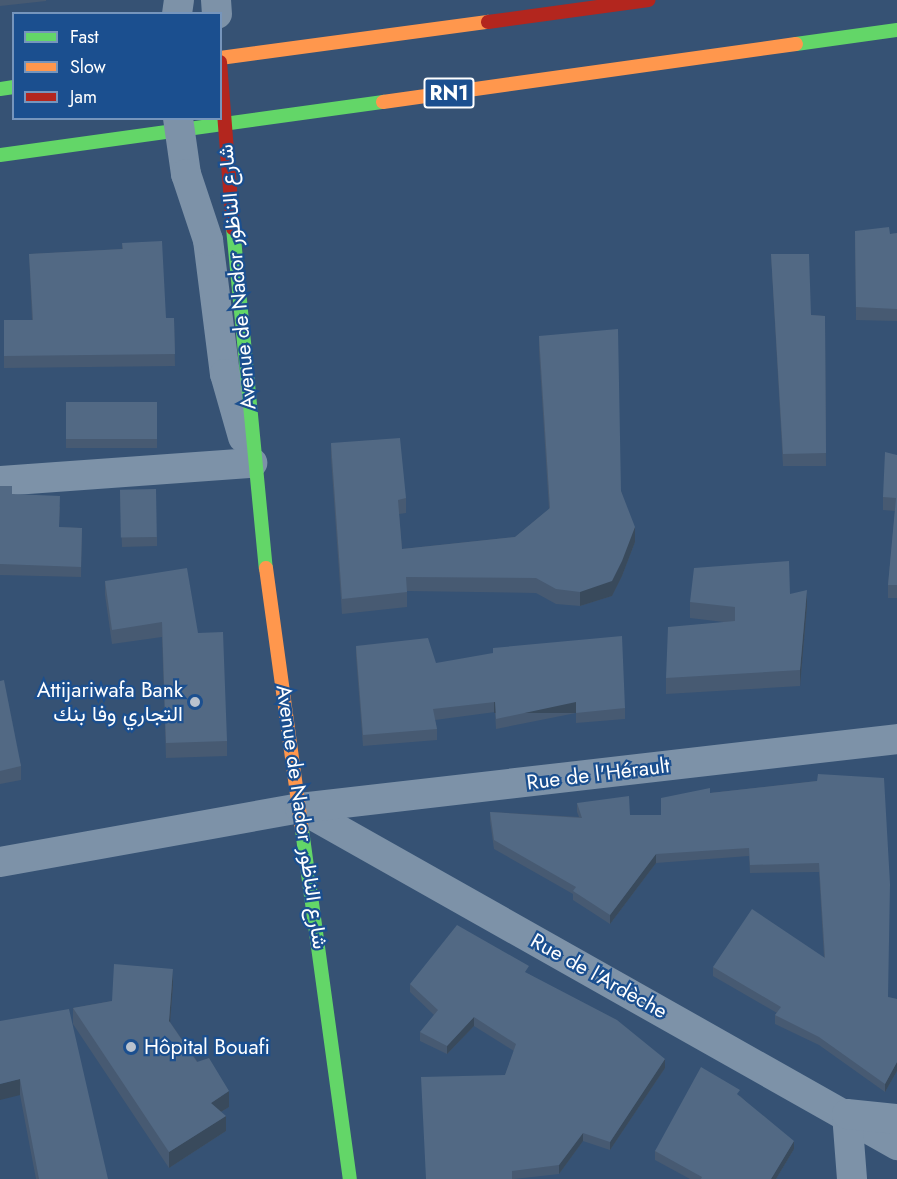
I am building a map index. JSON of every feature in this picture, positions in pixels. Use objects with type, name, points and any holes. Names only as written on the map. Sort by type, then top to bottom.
[{"type":"main road","points":[[222,60],[648,0]]},
{"type":"main road","name":"RN1","points":[[0,155],[897,30]]},
{"type":"main road","name":"Avenue de Nador شارع الناظور","points":[[220,120],[221,234]]},
{"type":"main road","name":"Avenue de Nador شارع الناظور","points":[[252,459],[350,1179]]},
{"type":"street","name":"Avenue de Nador شارع الناظور","points":[[178,120],[186,174],[221,234],[230,397],[252,459]]},
{"type":"street","points":[[0,481],[252,459]]},
{"type":"street","name":"Rue de l'Hérault","points":[[0,862],[300,808],[897,739]]},
{"type":"street","name":"Rue de l'Ardèche","points":[[300,808],[847,1114],[897,1145]]},
{"type":"street","points":[[852,1179],[847,1114],[897,1119]]},
{"type":"building","points":[[889,227],[890,234],[897,233],[897,309],[856,307],[855,231]]},
{"type":"building","points":[[162,241],[166,318],[174,318],[175,354],[4,356],[4,320],[33,320],[29,254],[123,249],[122,243]]},
{"type":"building","points":[[771,254],[809,254],[811,315],[825,316],[826,453],[783,454]]},
{"type":"building","points":[[618,329],[621,491],[635,527],[612,581],[580,592],[556,589],[536,578],[406,577],[407,592],[342,599],[331,443],[400,438],[406,498],[398,500],[402,549],[515,537],[550,508],[539,336]]},
{"type":"building","points":[[66,402],[157,402],[157,439],[66,439]]},
{"type":"building","points":[[885,452],[897,455],[897,585],[888,585],[896,498],[883,497]]},
{"type":"building","points":[[0,486],[12,486],[12,494],[60,496],[59,527],[82,528],[81,567],[0,564]]},
{"type":"building","points":[[156,489],[157,537],[121,538],[120,490]]},
{"type":"building","points":[[789,561],[790,594],[807,590],[800,670],[666,678],[668,627],[735,621],[735,607],[690,602],[694,568]]},
{"type":"building","points":[[187,568],[198,633],[223,632],[227,741],[166,743],[162,622],[112,630],[105,581]]},
{"type":"building","points":[[622,636],[625,708],[576,713],[576,702],[496,719],[495,702],[433,709],[437,729],[363,735],[356,646],[428,638],[436,663],[493,653],[493,648]]},
{"type":"building","points":[[4,680],[21,766],[0,771],[0,681]]},
{"type":"building","points":[[818,774],[884,778],[890,884],[888,997],[897,999],[897,1062],[885,1084],[819,1037],[775,1015],[781,1007],[713,967],[752,909],[825,958],[819,863],[750,865],[749,848],[656,854],[610,915],[573,891],[576,887],[494,840],[490,812],[582,818],[577,803],[629,796],[630,815],[661,815],[661,798],[710,788],[710,793],[817,781]]},
{"type":"building","points":[[457,925],[529,966],[525,972],[617,1020],[665,1059],[610,1142],[583,1133],[559,1165],[512,1171],[512,1179],[426,1179],[421,1077],[505,1075],[516,1044],[474,1017],[447,1046],[420,1032],[438,1010],[410,984]]},
{"type":"building","points":[[114,964],[173,969],[169,1021],[197,1062],[209,1058],[229,1091],[211,1103],[226,1116],[169,1152],[73,1008],[112,1001]]},
{"type":"building","points":[[69,1009],[108,1179],[39,1179],[20,1079],[0,1084],[0,1021]]},
{"type":"building","points":[[701,1067],[740,1090],[737,1094],[794,1141],[771,1179],[701,1179],[702,1177],[655,1151]]},
{"type":"traffic: fast","points":[[796,44],[897,30]]},
{"type":"traffic: fast","points":[[0,89],[12,87]]},
{"type":"traffic: fast","points":[[0,155],[383,102]]},
{"type":"traffic: fast","points":[[233,228],[266,568]]},
{"type":"traffic: fast","points":[[302,830],[350,1179]]},
{"type":"traffic: slow","points":[[222,58],[488,22]]},
{"type":"traffic: slow","points":[[383,102],[796,44]]},
{"type":"traffic: slow","points":[[266,568],[302,830]]},
{"type":"traffic: jam","points":[[488,22],[648,0]]},
{"type":"traffic: jam","points":[[222,88],[233,228]]},
{"type":"place","name":"Attijariwafa Bank التجاري وفا بنك","points":[[195,702]]},
{"type":"place","name":"Hôpital Bouafi","points":[[131,1047]]}]
